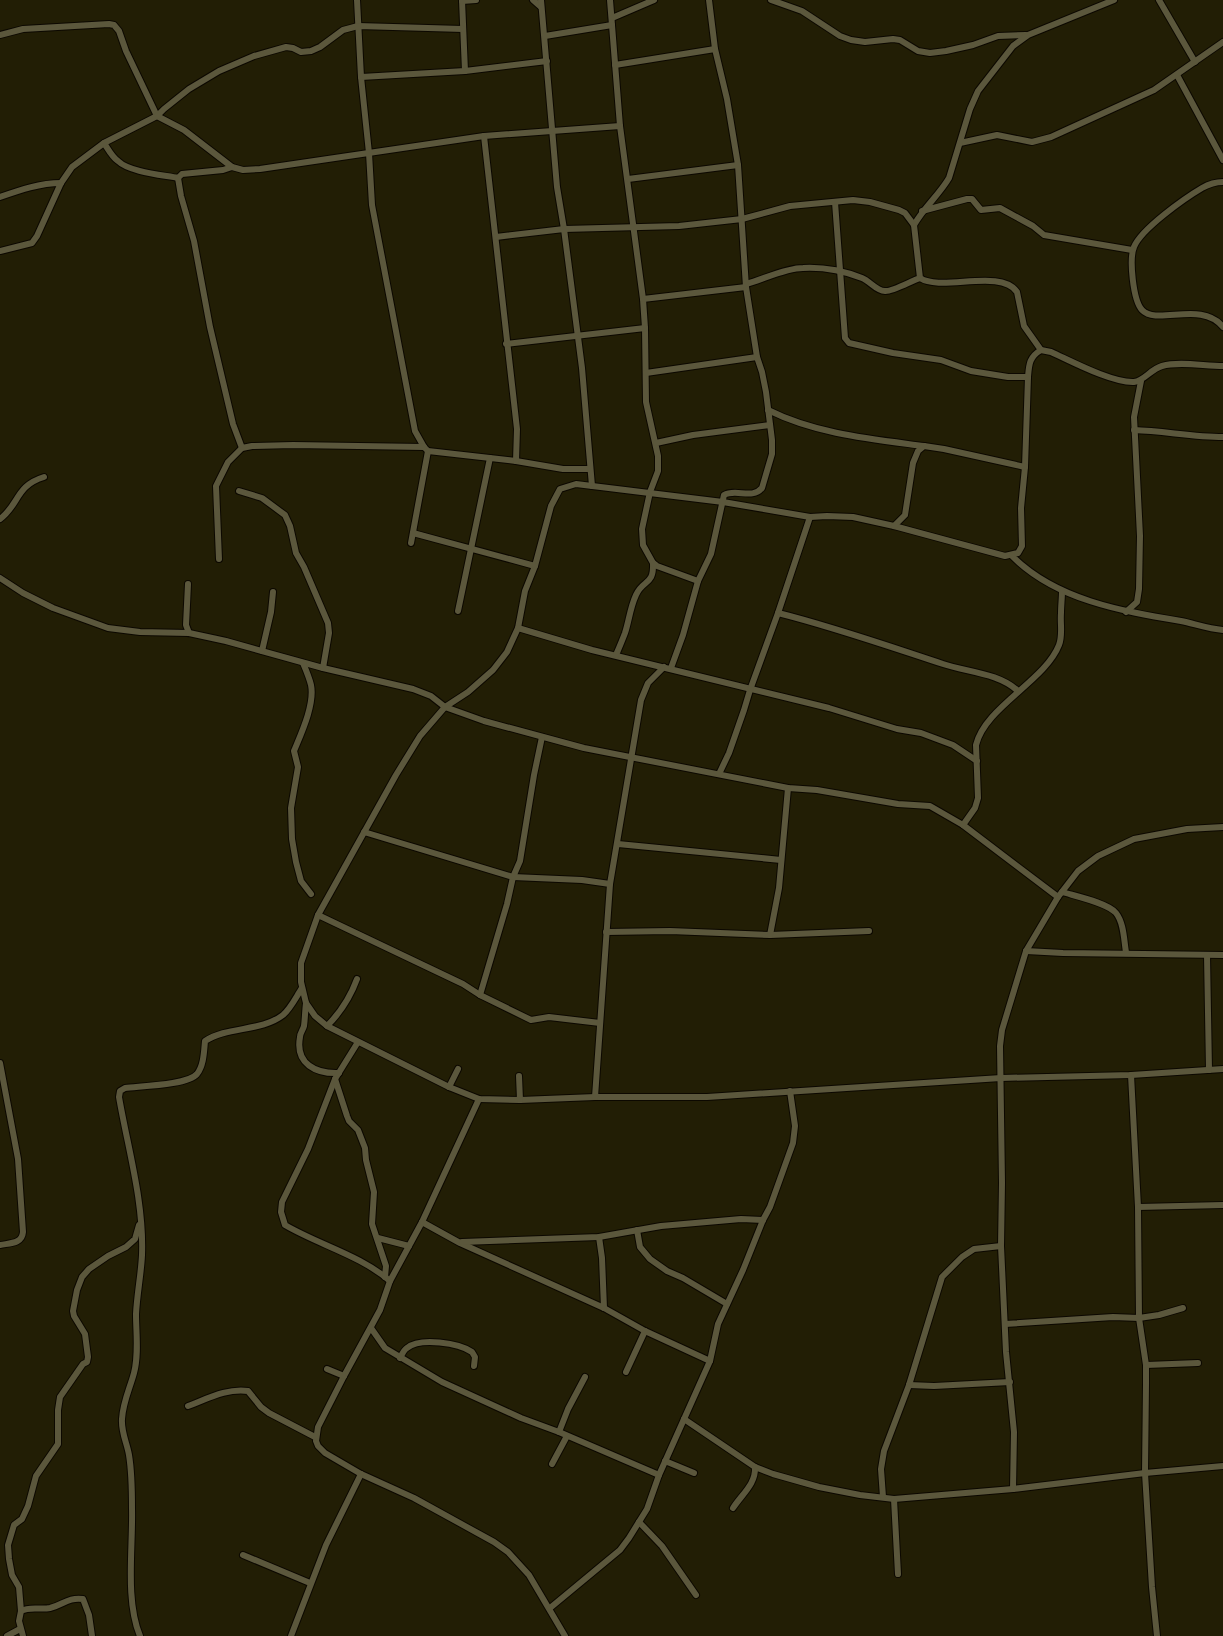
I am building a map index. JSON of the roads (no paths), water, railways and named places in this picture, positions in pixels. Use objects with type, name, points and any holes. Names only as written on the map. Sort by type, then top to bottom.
[{"type":"street","points":[[357,0],[372,205],[415,431],[426,449],[411,543]]},
{"type":"street","points":[[465,71],[462,1],[476,0]]},
{"type":"street","points":[[533,0],[541,3],[557,187],[578,337],[592,486]]},
{"type":"street","points":[[610,0],[620,126],[643,299],[646,402],[656,443],[659,471],[650,492],[642,529],[643,545],[653,563],[652,577],[647,584],[640,587],[636,595],[616,654]]},
{"type":"street","points":[[545,36],[612,21],[654,0]]},
{"type":"street","points":[[595,1097],[610,884],[644,690],[648,683],[667,668],[683,635],[698,581],[710,554],[724,495],[731,492],[755,494],[762,488],[772,454],[768,410],[746,286],[738,165],[715,49],[709,0]]},
{"type":"street","points":[[771,0],[802,11],[840,36],[851,40],[900,40],[918,51],[930,53],[973,45],[998,36],[1028,35]]},
{"type":"street","points":[[914,225],[949,178],[978,91],[1013,46],[1028,35],[1114,0]]},
{"type":"street","points":[[1159,0],[1195,62]]},
{"type":"street","points":[[0,33],[23,29],[114,25],[157,116],[184,130],[232,167],[243,170],[484,136],[620,126]]},
{"type":"street","points":[[0,251],[32,243],[61,183],[72,167],[104,143],[157,116],[189,89],[219,71],[254,56],[286,47],[301,52],[311,51],[343,30],[358,26],[463,29]]},
{"type":"street","points":[[960,143],[998,135],[1032,142],[1040,141],[1154,90],[1223,42]]},
{"type":"street","points":[[615,65],[715,49]]},
{"type":"street","points":[[361,78],[465,71],[547,61]]},
{"type":"street","points":[[1177,75],[1223,160]]},
{"type":"street","points":[[484,136],[517,429],[516,461]]},
{"type":"street","points":[[104,143],[121,164],[149,173],[178,177],[182,174],[232,167]]},
{"type":"street","points":[[628,179],[738,165]]},
{"type":"street","points":[[178,177],[194,241],[210,327],[233,424],[242,448]]},
{"type":"street","points":[[1223,182],[1202,188],[1171,209],[1154,223],[1132,250],[1134,295],[1141,309],[1146,313],[1165,315],[1202,315],[1217,320],[1223,327]]},
{"type":"street","points":[[0,197],[49,183],[61,183]]},
{"type":"street","points":[[922,211],[972,199],[981,209],[1000,208],[1044,235],[1132,250]]},
{"type":"street","points":[[835,202],[845,338],[849,343],[941,360],[971,371],[1028,377]]},
{"type":"street","points":[[496,237],[564,229],[679,226],[742,219],[790,206],[870,202],[905,213],[914,225],[920,278]]},
{"type":"street","points":[[643,299],[746,286],[793,269],[807,268],[839,270],[866,279],[884,291],[920,278],[933,282],[981,280],[1014,287],[1024,326],[1041,350]]},
{"type":"street","points":[[506,344],[645,328]]},
{"type":"street","points":[[1223,366],[1169,365],[1132,382],[1120,380],[1051,352],[1041,350],[1034,354],[1029,362],[1028,377],[1021,508],[1022,546],[1018,553],[1012,556],[853,517],[810,517],[723,502],[576,484],[560,489],[551,506],[535,566],[525,591],[518,628],[506,652],[492,670],[468,692],[445,707],[419,736],[318,915],[301,963],[302,988],[306,1003],[315,1016],[327,1026],[449,1087],[480,1099],[707,1097],[1001,1078],[1131,1075],[1223,1069]]},
{"type":"street","points":[[646,373],[757,357]]},
{"type":"street","points":[[1126,612],[1136,602],[1139,589],[1140,520],[1134,417],[1140,380]]},
{"type":"street","points":[[768,410],[835,433],[944,449],[1025,467]]},
{"type":"street","points":[[656,443],[693,435],[770,425]]},
{"type":"street","points":[[1134,430],[1223,437]]},
{"type":"street","points":[[219,559],[216,486],[228,462],[242,448],[293,445],[426,449],[563,469],[589,469]]},
{"type":"street","points":[[894,526],[905,515],[913,463],[918,451],[924,446]]},
{"type":"street","points":[[458,611],[490,458]]},
{"type":"street","points":[[0,519],[9,511],[25,487],[44,477]]},
{"type":"street","points":[[239,491],[262,498],[285,515],[296,553],[328,623],[323,668]]},
{"type":"street","points":[[719,774],[729,753],[810,517]]},
{"type":"street","points":[[413,533],[535,566]]},
{"type":"street","points":[[1012,556],[1036,577],[1062,591],[1126,612],[1223,630]]},
{"type":"street","points":[[653,563],[698,581]]},
{"type":"street","points":[[0,578],[54,608],[108,628],[189,634],[226,641],[303,663],[413,689],[431,696],[445,707],[484,721],[584,748],[788,788],[930,806],[963,825],[1060,895],[1108,907],[1116,912],[1126,953]]},
{"type":"street","points":[[188,584],[186,625],[189,634]]},
{"type":"street","points":[[963,825],[975,808],[978,798],[978,738],[984,728],[1058,649],[1061,639],[1062,591]]},
{"type":"street","points":[[261,651],[273,592]]},
{"type":"street","points":[[778,613],[993,678],[1012,685],[1018,691]]},
{"type":"street","points":[[518,628],[558,641],[921,733],[953,745],[976,761]]},
{"type":"street","points":[[303,663],[312,688],[307,717],[293,751],[298,767],[291,825],[301,881],[311,894]]},
{"type":"street","points":[[480,995],[513,877],[520,861],[542,737]]},
{"type":"street","points":[[770,935],[779,888],[788,788]]},
{"type":"street","points":[[1013,1489],[1014,1432],[1001,1246],[1002,1030],[1026,951],[1060,895],[1078,871],[1097,856],[1134,839],[1187,829],[1223,827]]},
{"type":"street","points":[[364,832],[513,877],[610,884]]},
{"type":"street","points":[[618,844],[781,860]]},
{"type":"street","points":[[318,915],[451,978],[531,1020],[549,1017],[600,1023]]},
{"type":"street","points":[[606,932],[670,931],[770,935],[869,931]]},
{"type":"street","points":[[1026,951],[1223,955]]},
{"type":"street","points":[[1207,955],[1209,1070]]},
{"type":"street","points":[[327,1026],[346,1004],[357,979]]},
{"type":"street","points":[[140,1636],[133,1612],[131,1575],[132,1480],[122,1423],[136,1356],[142,1255],[141,1221],[120,1091],[194,1077],[199,1071],[205,1041],[213,1036],[279,1017],[286,1012],[302,988]]},
{"type":"street","points":[[306,1003],[304,1027],[300,1035],[303,1057],[313,1069],[337,1076]]},
{"type":"street","points":[[358,1042],[337,1076],[308,1149],[282,1202],[281,1212],[285,1225],[374,1269],[388,1279]]},
{"type":"street","points":[[0,1063],[18,1158],[23,1232],[20,1240],[0,1245]]},
{"type":"street","points":[[449,1087],[458,1069]]},
{"type":"street","points":[[1131,1075],[1138,1207],[1139,1318],[1146,1365],[1145,1473],[1157,1636]]},
{"type":"street","points":[[337,1076],[346,1116],[358,1130],[365,1148],[374,1192],[372,1224],[388,1279]]},
{"type":"street","points":[[519,1076],[520,1100]]},
{"type":"street","points":[[550,1608],[620,1550],[647,1509],[665,1461],[710,1362],[718,1324],[762,1220],[770,1208],[793,1143],[795,1126],[790,1091]]},
{"type":"street","points":[[480,1099],[422,1223],[388,1279],[380,1310],[318,1427],[316,1437],[318,1446],[326,1453],[361,1474],[414,1498],[508,1552],[529,1575],[565,1636]]},
{"type":"street","points":[[1138,1207],[1223,1205]]},
{"type":"street","points":[[460,1243],[599,1237],[661,1226],[741,1219],[762,1220]]},
{"type":"street","points":[[7,1636],[21,1632],[19,1587],[12,1575],[8,1545],[14,1525],[22,1519],[28,1506],[36,1476],[58,1444],[60,1396],[87,1362],[85,1334],[73,1311],[77,1290],[82,1277],[89,1269],[135,1239],[141,1221]]},
{"type":"street","points":[[422,1223],[604,1308],[710,1362]]},
{"type":"street","points":[[637,1230],[640,1247],[650,1259],[727,1304]]},
{"type":"street","points":[[599,1237],[604,1308]]},
{"type":"street","points":[[378,1238],[409,1246]]},
{"type":"street","points":[[883,1497],[881,1469],[884,1451],[909,1385],[942,1278],[962,1257],[974,1249],[1001,1246]]},
{"type":"street","points":[[1005,1324],[1113,1317],[1139,1318],[1183,1308]]},
{"type":"street","points":[[371,1328],[385,1348],[442,1382],[521,1419],[559,1432],[659,1475]]},
{"type":"street","points":[[626,1372],[645,1331]]},
{"type":"street","points":[[400,1358],[407,1348],[414,1345],[457,1345],[472,1352],[475,1357],[474,1366]]},
{"type":"street","points":[[1146,1365],[1198,1363]]},
{"type":"street","points":[[327,1369],[344,1376]]},
{"type":"street","points":[[559,1432],[585,1377]]},
{"type":"street","points":[[909,1385],[1010,1381]]},
{"type":"street","points":[[187,1406],[223,1393],[248,1391],[269,1413],[316,1437]]},
{"type":"street","points":[[684,1419],[755,1467],[773,1474],[819,1487],[894,1499],[1223,1466]]},
{"type":"street","points":[[552,1464],[567,1436]]},
{"type":"street","points":[[665,1461],[694,1473]]},
{"type":"street","points":[[733,1508],[753,1481],[755,1467]]},
{"type":"street","points":[[291,1636],[326,1545],[361,1474]]},
{"type":"street","points":[[894,1499],[898,1574]]},
{"type":"street","points":[[639,1522],[662,1546],[696,1595]]},
{"type":"street","points":[[243,1555],[310,1583]]},
{"type":"street","points":[[21,1611],[25,1608],[52,1608],[67,1600],[83,1599],[92,1636]]}]
